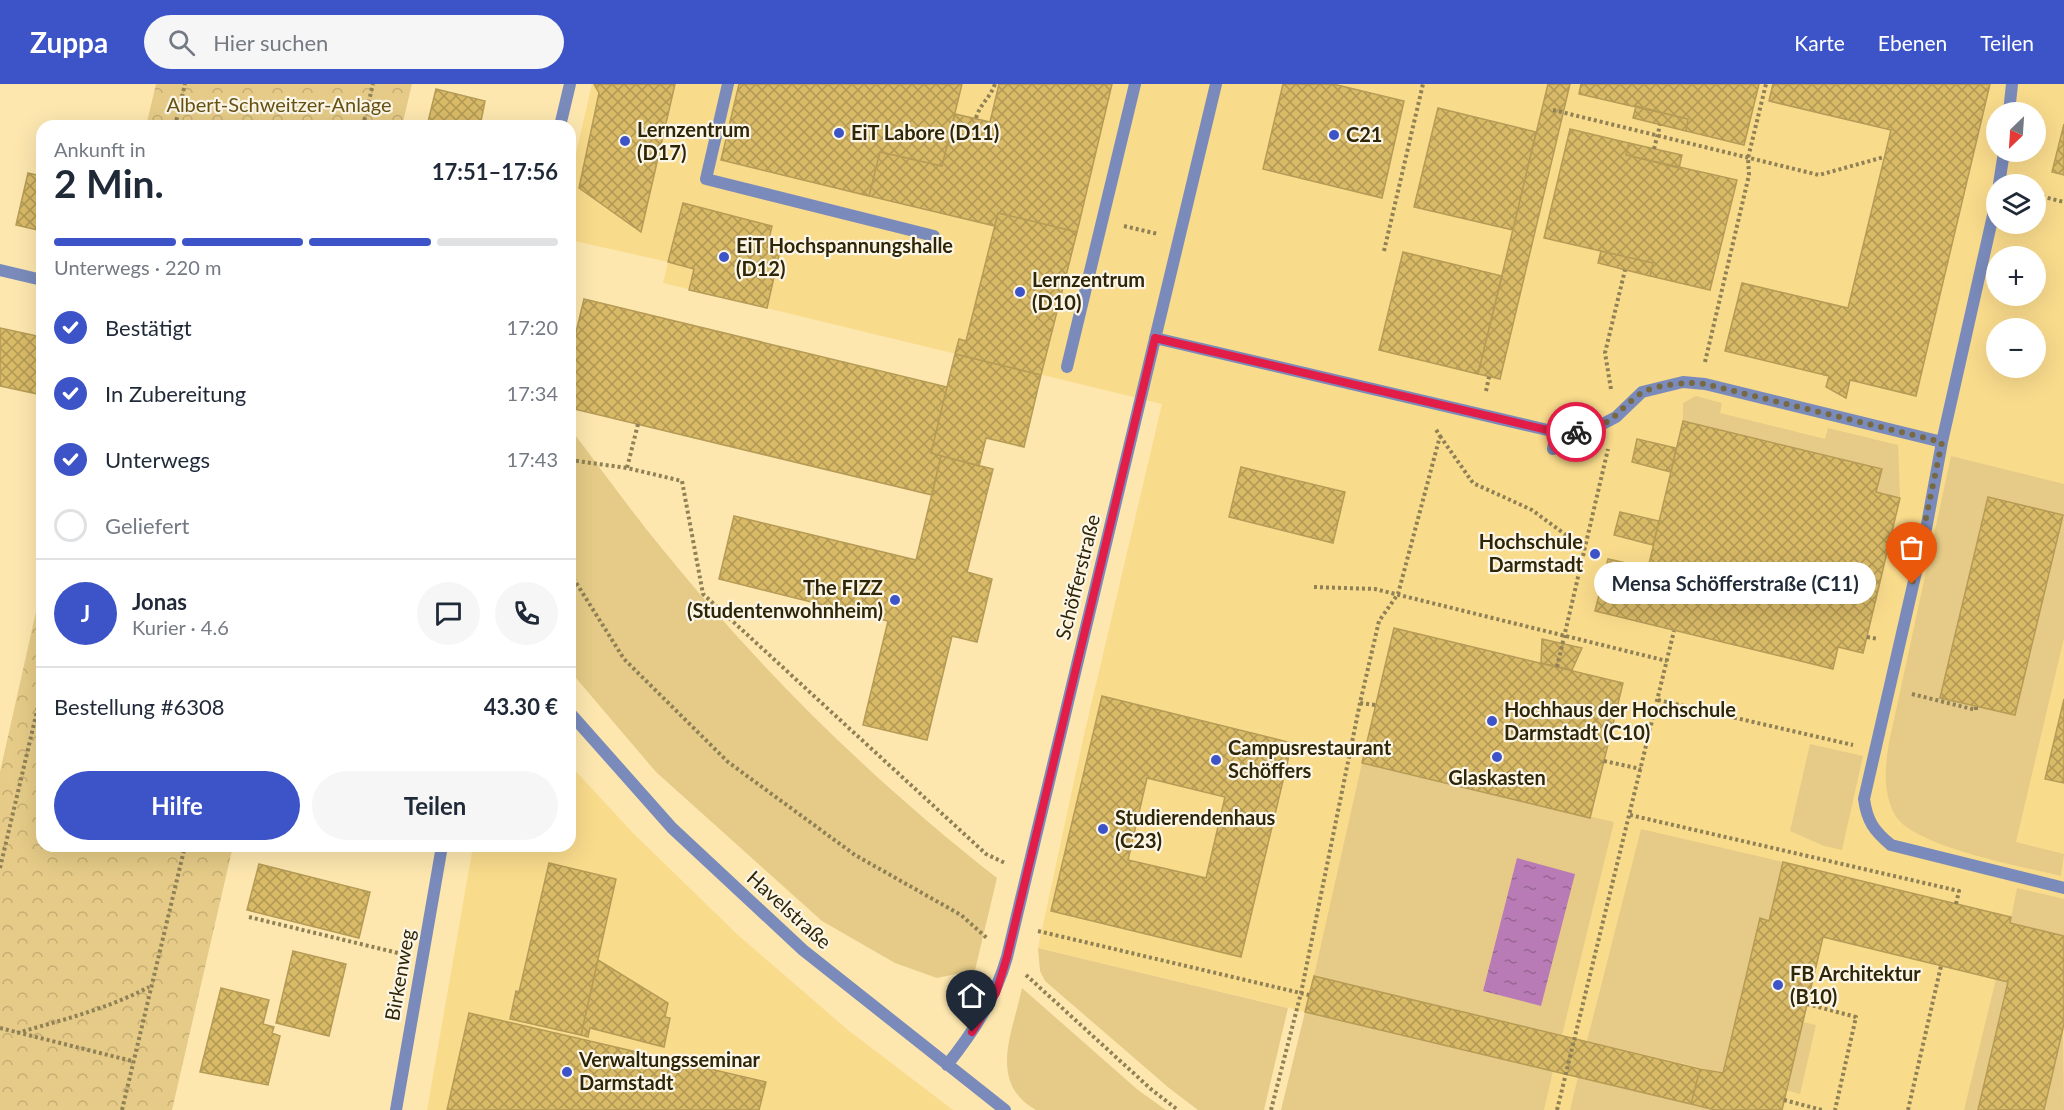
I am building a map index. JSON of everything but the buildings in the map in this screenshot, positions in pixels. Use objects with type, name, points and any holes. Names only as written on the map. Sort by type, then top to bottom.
[{"type":"street","points":[[561,120],[570,84]]},
{"type":"street","points":[[728,84],[706,179],[934,236]]},
{"type":"street","points":[[1067,367],[1135,84]]},
{"type":"street","name":"Schöfferstraße","points":[[947,1065],[985,1012],[1000,982],[1007,957],[1216,84]]},
{"type":"street","points":[[2010,102],[2013,84]]},
{"type":"street","points":[[1989,234],[1942,442],[1927,524],[1864,799],[1866,816],[1875,832],[1891,845],[2064,888]]},
{"type":"street","points":[[0,270],[36,279]]},
{"type":"street","points":[[1155,338],[1556,432],[1593,429],[1616,417],[1642,392],[1683,382],[1700,383],[1942,442]]},
{"type":"street","points":[[1553,449],[1556,432]]},
{"type":"street","name":"Havelstraße","points":[[576,720],[626,779],[720,874],[803,950],[1005,1110]]},
{"type":"street","name":"Birkenweg","points":[[396,1110],[441,852]]},
{"type":"path","points":[[176,120],[184,84]]},
{"type":"path","points":[[365,120],[374,84]]},
{"type":"path","points":[[976,118],[979,107],[990,98],[995,84]]},
{"type":"path","points":[[1384,251],[1423,84]]},
{"type":"path","points":[[1700,383],[1749,175],[1748,158],[1766,84]]},
{"type":"path","points":[[1553,110],[1819,175],[1884,158]]},
{"type":"path","points":[[1654,149],[1660,124]]},
{"type":"path","points":[[2046,198],[2064,202]]},
{"type":"path","points":[[1102,220],[1179,239]]},
{"type":"path","points":[[1605,353],[1625,270]]},
{"type":"path","points":[[1421,400],[1440,436],[1473,483],[1532,510],[1585,549]]},
{"type":"path","points":[[1557,667],[1616,417]]},
{"type":"path","points":[[627,468],[638,424]]},
{"type":"path","points":[[1271,1110],[1301,993],[1360,703],[1380,621],[1398,594],[1440,436]]},
{"type":"path","points":[[576,461],[627,468],[682,481],[703,594],[986,854],[1027,874]]},
{"type":"path","points":[[576,583],[624,659],[728,762],[855,855],[961,915],[1152,1090],[1178,1110]]},
{"type":"path","points":[[1314,587],[1375,589],[1667,661]]},
{"type":"path","points":[[1557,1110],[1674,631]]},
{"type":"path","points":[[1888,689],[1976,710],[1976,706]]},
{"type":"path","points":[[1658,700],[1874,750]]},
{"type":"path","points":[[1360,703],[1375,705]]},
{"type":"path","points":[[0,868],[36,715]]},
{"type":"path","points":[[1604,761],[1641,769]]},
{"type":"path","points":[[1630,815],[1959,891],[1956,904]]},
{"type":"path","points":[[122,1110],[183,852]]},
{"type":"path","points":[[249,917],[422,959]]},
{"type":"path","points":[[1015,926],[1309,995]]},
{"type":"path","points":[[1908,1110],[1941,966]]},
{"type":"path","points":[[17,1033],[83,1015],[124,1000],[150,987]]},
{"type":"path","points":[[1807,1004],[1856,1017],[1835,1110]]},
{"type":"path","points":[[0,1028],[132,1061]]},
{"type":"path","points":[[1784,1100],[1822,1110]]},
{"type":"shaded area","name":"Hochschule Darmstadt","points":[[592,84],[2064,84],[2064,1110],[1544,1110],[1552,1071],[1038,948],[1084,735],[1162,404],[663,283],[668,262],[576,241],[576,153]]},
{"type":"shaded area","points":[[576,771],[633,833],[739,936],[848,1030],[953,1110],[427,1110],[472,852],[576,852]]},
{"type":"green space","name":"Albert-Schweitzer-Anlage","points":[[156,84],[412,84],[403,120],[147,120]]},
{"type":"green space","points":[[1696,396],[1722,403],[1720,413],[1825,439],[1828,428],[1898,445],[1900,498],[1876,492],[1882,469],[1683,421],[1683,403]]},
{"type":"green space","points":[[576,436],[701,596],[780,682],[863,764],[997,878],[975,970],[937,978],[895,963],[822,921],[656,772],[576,678]]},
{"type":"green space","points":[[1951,456],[2064,484],[2064,638],[2016,842],[2064,854],[2061,876],[1971,854],[1923,837],[1906,826],[1895,815],[1888,797],[1886,767],[1890,738]]},
{"type":"green space","points":[[36,612],[36,852],[232,852],[172,1110],[0,1110],[0,772]]},
{"type":"green space","points":[[1810,744],[1863,756],[1842,850],[1824,846],[1790,831]]},
{"type":"green space","points":[[1362,763],[1614,822],[1562,1035],[1314,976]]},
{"type":"green space","points":[[1641,829],[1783,862],[1769,921],[1760,919],[1723,1073],[1587,1041]]},
{"type":"green space","points":[[2017,888],[2064,899],[2064,936],[2010,923]]},
{"type":"green space","points":[[1038,948],[1288,1008],[1264,1110],[1198,1110],[1169,1088],[1045,981],[1040,971]]},
{"type":"green space","points":[[1996,979],[2008,982],[1978,1110],[1964,1110]]},
{"type":"green space","points":[[1022,988],[1138,1090],[1166,1110],[1036,1110],[1021,1099],[1012,1085],[1007,1055]]},
{"type":"green space","points":[[1305,1012],[1553,1071],[1544,1110],[1281,1110]]},
{"type":"green space","points":[[1803,1022],[1816,1025],[1800,1094],[1786,1090]]},
{"type":"green space","points":[[2063,1030],[2064,1110],[2044,1110]]},
{"type":"green space","points":[[1578,1077],[1715,1110],[1570,1110]]},
{"type":"water","points":[[1517,858],[1575,874],[1541,1006],[1483,991]]},
{"type":"way so far","points":[[1576,432],[1593,429],[1616,417],[1642,392],[1683,382],[1705,384],[1942,442],[1931,503],[1912,584]]},
{"type":"place","name":"EiT Labore (D11)","points":[[839,133]]},
{"type":"place","name":"C21","points":[[1334,135]]},
{"type":"place","name":"Lernzentrum (D17)","points":[[625,141]]},
{"type":"place","name":"EiT Hochspannungshalle (D12)","points":[[724,257]]},
{"type":"place","name":"Lernzentrum (D10)","points":[[1020,292]]},
{"type":"place","name":"Hochschule Darmstadt","points":[[1595,554]]},
{"type":"place","name":"Mensa Schöfferstraße (C11)","points":[[1912,584]]},
{"type":"place","name":"The FIZZ (Studentenwohnheim)","points":[[895,600]]},
{"type":"place","name":"Hochhaus der Hochschule Darmstadt (C10)","points":[[1492,721]]},
{"type":"place","name":"Glaskasten","points":[[1497,757]]},
{"type":"place","name":"Campusrestaurant Schöffers","points":[[1216,760]]},
{"type":"place","name":"Studierendenhaus (C23)","points":[[1103,829]]},
{"type":"place","name":"FB Architektur (B10)","points":[[1778,985]]},
{"type":"place","name":"Verwaltungsseminar Darmstadt","points":[[567,1072]]},
{"type":"route","points":[[972,1032],[996,993],[1007,957],[1155,338],[1556,432],[1576,432]]}]
